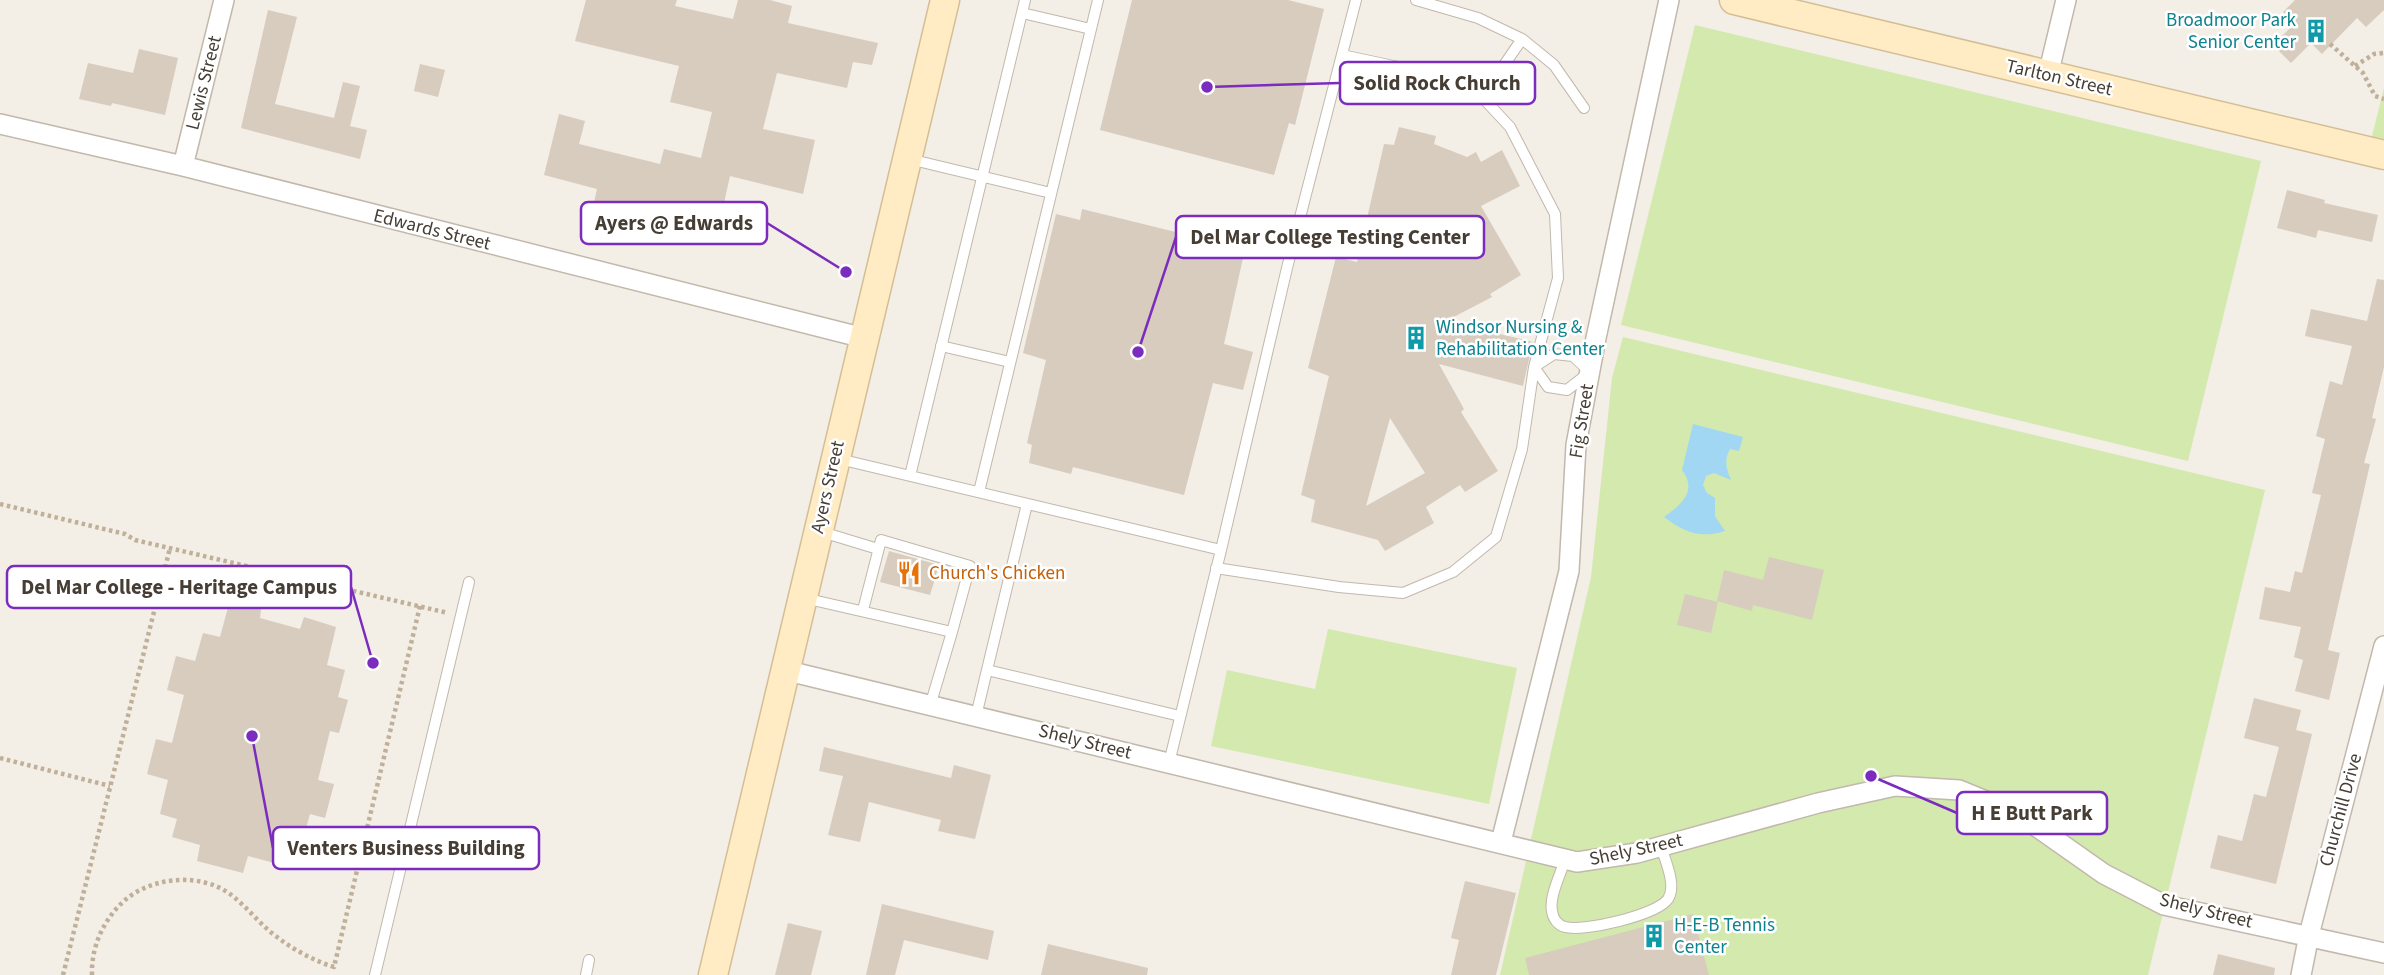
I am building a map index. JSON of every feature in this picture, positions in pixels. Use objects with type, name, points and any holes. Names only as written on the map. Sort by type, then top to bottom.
[{"type":"main road","name":"Ayers Street","points":[[713,975],[946,0]]},
{"type":"main road","name":"Tarlton Street","points":[[1734,0],[2384,155]]},
{"type":"street","name":"Lewis Street","points":[[183,166],[224,0]]},
{"type":"street","name":"Fig Street","points":[[1501,842],[1569,571],[1576,445],[1669,0]]},
{"type":"street","points":[[2048,75],[2066,0]]},
{"type":"street","name":"Edwards Street","points":[[0,124],[183,166],[864,338]]},
{"type":"street","name":"Churchill Drive","points":[[2301,975],[2384,646]]},
{"type":"street","name":"Shely Street","points":[[784,670],[1577,862],[1637,853],[1818,803],[1895,786],[1959,790],[2020,815],[2104,874],[2164,905],[2384,953]]},
{"type":"lane","points":[[910,476],[1025,0]]},
{"type":"lane","points":[[979,492],[1098,0]]},
{"type":"lane","points":[[1169,763],[1287,268],[1356,0]]},
{"type":"lane","points":[[1416,0],[1478,18],[1522,39],[1554,65],[1584,108]]},
{"type":"lane","points":[[1022,13],[1091,29]]},
{"type":"lane","points":[[1482,97],[1522,39]]},
{"type":"lane","points":[[1216,568],[1339,587],[1403,593],[1453,572],[1496,537],[1522,449],[1534,368],[1558,278],[1555,214],[1510,127],[1482,97],[1431,74],[1342,55]]},
{"type":"lane","points":[[907,159],[1051,193]]},
{"type":"lane","points":[[941,346],[1010,362]]},
{"type":"lane","points":[[1554,354],[1573,356],[1590,372],[1567,390],[1549,387],[1534,368],[1554,354]]},
{"type":"lane","points":[[835,458],[1221,550]]},
{"type":"lane","points":[[976,716],[1027,504]]},
{"type":"lane","points":[[818,531],[878,549]]},
{"type":"lane","points":[[863,610],[881,540],[970,566],[930,706]]},
{"type":"lane","points":[[376,975],[469,582]]},
{"type":"lane","points":[[803,598],[952,632]]},
{"type":"lane","points":[[987,670],[1180,716]]},
{"type":"lane","points":[[1565,859],[1551,909],[1555,921],[1565,927],[1581,928],[1642,914],[1667,901],[1672,891],[1661,846]]},
{"type":"lane","points":[[586,975],[589,960]]},
{"type":"path","points":[[2330,44],[2363,74],[2375,96],[2384,99]]},
{"type":"path","points":[[2355,66],[2374,54],[2384,53]]},
{"type":"path","points":[[0,504],[119,533],[135,540],[461,616]]},
{"type":"path","points":[[63,975],[170,548]]},
{"type":"path","points":[[92,975],[94,948],[110,913],[144,887],[173,880],[200,882],[229,893],[283,941],[315,961],[334,967],[420,606]]},
{"type":"path","points":[[0,758],[110,786]]},
{"type":"green space","points":[[1695,25],[2261,161],[2188,461],[1621,325]]},
{"type":"green space","points":[[2384,88],[2384,142],[2371,140]]},
{"type":"green space","points":[[1623,337],[2265,490],[2148,975],[1500,975],[1591,577],[1612,378]]},
{"type":"green space","points":[[1328,629],[1517,668],[1489,804],[1211,746],[1227,670],[1315,689]]},
{"type":"water","points":[[1693,424],[1743,437],[1739,451],[1730,449],[1726,460],[1731,480],[1714,473],[1706,476],[1703,485],[1707,493],[1715,498],[1715,516],[1725,531],[1693,533],[1664,517],[1676,508],[1688,491],[1687,478],[1682,470]]},
{"type":"building","points":[[586,0],[677,0],[675,6],[733,19],[738,0],[770,0],[792,6],[788,23],[878,43],[872,65],[853,62],[847,88],[777,73],[763,129],[815,140],[803,194],[730,176],[722,212],[689,205],[684,225],[673,223],[669,240],[663,239],[662,243],[640,237],[643,223],[592,211],[597,189],[544,175],[559,114],[585,121],[579,144],[660,164],[664,149],[701,158],[712,112],[670,102],[679,66],[575,41]]},
{"type":"building","points":[[1132,0],[1288,0],[1324,9],[1295,125],[1289,123],[1274,175],[1100,130]]},
{"type":"building","name":"Broadmoor Park Senior Center","points":[[2295,0],[2384,0],[2384,10],[2366,27],[2357,18],[2322,54],[2311,43],[2291,63],[2273,45],[2294,24],[2283,12]]},
{"type":"building","points":[[268,10],[297,17],[275,104],[334,118],[343,82],[360,86],[350,126],[367,130],[360,159],[241,128]]},
{"type":"building","points":[[139,49],[178,58],[165,115],[112,103],[111,106],[79,99],[88,63],[133,73]]},
{"type":"building","points":[[420,64],[445,70],[438,97],[414,91]]},
{"type":"building","name":"Windsor Nursing & Rehabilitation Center","points":[[1399,127],[1436,136],[1434,144],[1467,157],[1476,152],[1481,162],[1502,150],[1520,186],[1481,206],[1521,275],[1490,294],[1492,297],[1446,321],[1533,342],[1523,386],[1439,364],[1464,409],[1461,412],[1498,471],[1465,492],[1460,485],[1426,507],[1434,523],[1385,551],[1378,540],[1311,522],[1315,500],[1301,495],[1329,376],[1308,368],[1336,257],[1357,262],[1384,144],[1394,145]],"holes":[[[1390,418],[1425,473],[1366,506]]]},
{"type":"building","points":[[2287,190],[2325,200],[2324,203],[2378,215],[2372,242],[2318,230],[2316,238],[2277,228]]},
{"type":"building","points":[[1082,209],[1245,249],[1224,344],[1253,352],[1243,390],[1213,383],[1184,495],[1073,467],[1071,474],[1029,463],[1032,445],[1027,443],[1046,360],[1023,353],[1056,214],[1080,220]]},
{"type":"building","points":[[2377,279],[2384,280],[2384,367],[2372,418],[2376,419],[2364,463],[2370,464],[2328,650],[2340,653],[2329,700],[2295,691],[2303,660],[2294,657],[2301,627],[2259,619],[2265,587],[2290,592],[2295,571],[2302,573],[2321,495],[2312,493],[2325,439],[2316,436],[2330,381],[2342,385],[2352,346],[2305,336],[2311,309],[2367,321]]},
{"type":"building","name":"Church's Chicken","points":[[889,551],[939,565],[930,595],[880,582]]},
{"type":"building","points":[[1769,557],[1824,570],[1812,620],[1753,605],[1752,611],[1717,601],[1724,570],[1763,580]]},
{"type":"building","points":[[1685,594],[1718,602],[1711,633],[1677,625]]},
{"type":"building","points":[[230,600],[261,609],[260,618],[300,629],[304,617],[336,627],[327,665],[345,670],[338,697],[348,700],[339,733],[330,731],[318,780],[334,784],[325,818],[310,814],[300,849],[282,845],[278,864],[248,856],[243,873],[197,861],[200,845],[172,837],[177,819],[160,814],[168,780],[147,774],[156,739],[172,743],[184,695],[167,690],[176,656],[195,661],[203,633],[220,637]]},
{"type":"building","points":[[2254,698],[2301,710],[2296,730],[2312,734],[2276,884],[2210,868],[2218,835],[2242,841],[2254,794],[2266,797],[2279,747],[2244,738]]},
{"type":"building","points":[[824,747],[951,778],[954,765],[991,775],[975,839],[938,831],[941,820],[869,802],[860,842],[828,835],[843,776],[819,771]]},
{"type":"building","points":[[1465,881],[1516,893],[1496,975],[1451,975],[1459,940],[1451,938]]},
{"type":"building","points":[[882,904],[994,931],[988,960],[904,940],[895,975],[866,975]]},
{"type":"building","name":"H-E-B Tennis Center","points":[[1693,914],[1709,975],[1529,975],[1525,958]]},
{"type":"building","points":[[788,923],[822,931],[811,975],[775,975]]},
{"type":"building","points":[[1048,944],[1148,968],[1147,975],[1041,975]]},
{"type":"building","points":[[2218,954],[2275,968],[2274,975],[2213,975]]},
{"type":"place","name":"Broadmoor Park Senior Center","points":[[2316,31]]},
{"type":"place","name":"Solid Rock Church","points":[[1207,87]]},
{"type":"place","name":"Ayers @ Edwards","points":[[846,272]]},
{"type":"place","name":"Windsor Nursing & Rehabilitation Center","points":[[1416,338]]},
{"type":"place","name":"Del Mar College Testing Center","points":[[1138,352]]},
{"type":"place","name":"Church's Chicken","points":[[909,573]]},
{"type":"place","name":"Del Mar College - Heritage Campus","points":[[373,663]]},
{"type":"place","name":"Venters Business Building","points":[[252,736]]},
{"type":"place","name":"H E Butt Park","points":[[1871,776]]},
{"type":"place","name":"H-E-B Tennis Center","points":[[1654,936]]}]
